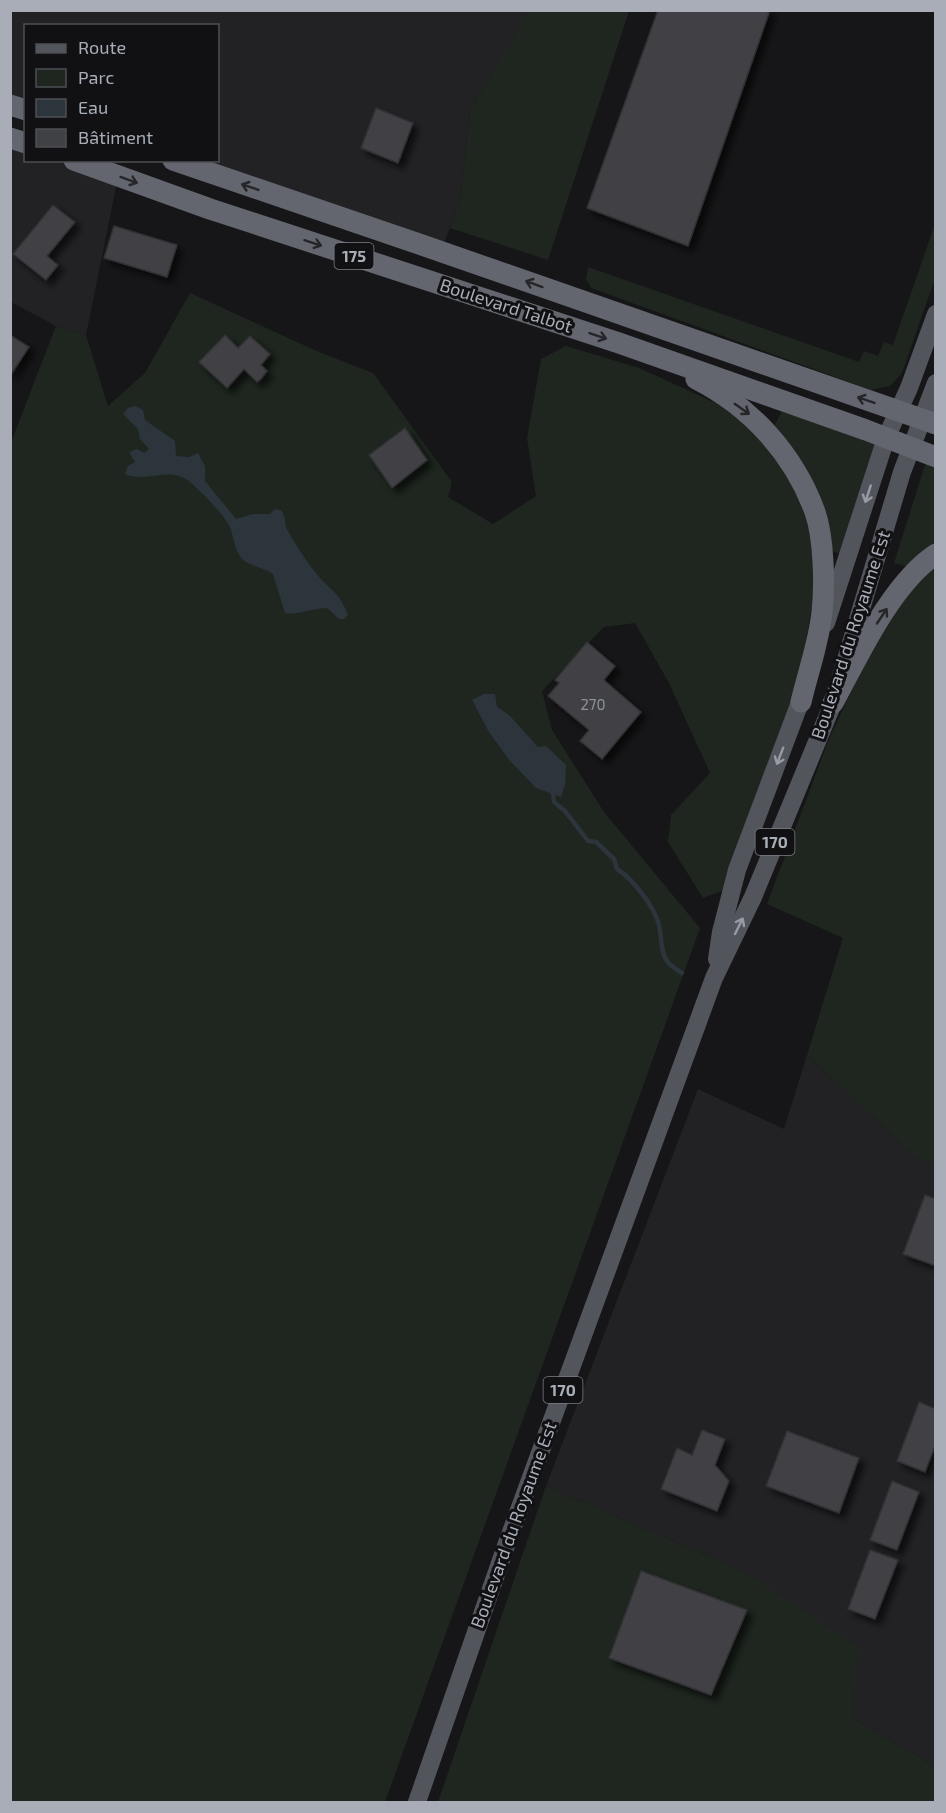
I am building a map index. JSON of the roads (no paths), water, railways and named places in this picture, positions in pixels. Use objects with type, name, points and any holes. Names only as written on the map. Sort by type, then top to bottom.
[{"type":"highway","name":"Boulevard Talbot","points":[[80,162],[210,209],[636,350],[936,457]]},
{"type":"highway","name":"Boulevard Talbot","points":[[179,162],[928,422]]},
{"type":"highway","points":[[390,268],[401,238]]},
{"type":"highway","points":[[636,350],[700,382],[749,413],[782,449],[812,504],[816,513],[823,557],[822,613],[801,702]]},
{"type":"highway","points":[[833,703],[876,625],[903,585],[936,554]]},
{"type":"main road","name":"170","points":[[886,438],[909,388],[936,314]]},
{"type":"main road","name":"170","points":[[928,422],[936,383]]},
{"type":"main road","name":"Boulevard du Royaume Est","points":[[417,1803],[507,1543],[714,978],[753,897],[833,703],[911,449],[928,422]]},
{"type":"main road","name":"Boulevard du Royaume Est","points":[[714,978],[721,932],[737,870],[801,702],[886,438]]},
{"type":"water","points":[[135,406],[143,410],[145,420],[175,441],[176,456],[189,457],[198,453],[205,466],[205,481],[236,519],[253,514],[270,514],[275,509],[281,510],[287,528],[303,555],[342,602],[348,615],[344,619],[339,619],[327,608],[285,613],[273,574],[243,560],[226,520],[189,481],[169,474],[140,477],[125,474],[128,466],[135,462],[129,452],[137,449],[144,453],[149,449],[140,439],[138,429],[123,414],[128,408]]},
{"type":"water","points":[[484,694],[495,694],[497,706],[510,716],[538,747],[546,746],[566,765],[565,784],[561,797],[536,788],[509,760],[488,731],[472,700]]},
{"type":"waterway","points":[[553,793],[554,802],[565,811],[588,841],[596,842],[614,859],[617,869],[630,879],[642,894],[653,910],[659,925],[665,957],[670,965],[682,973]]}]
